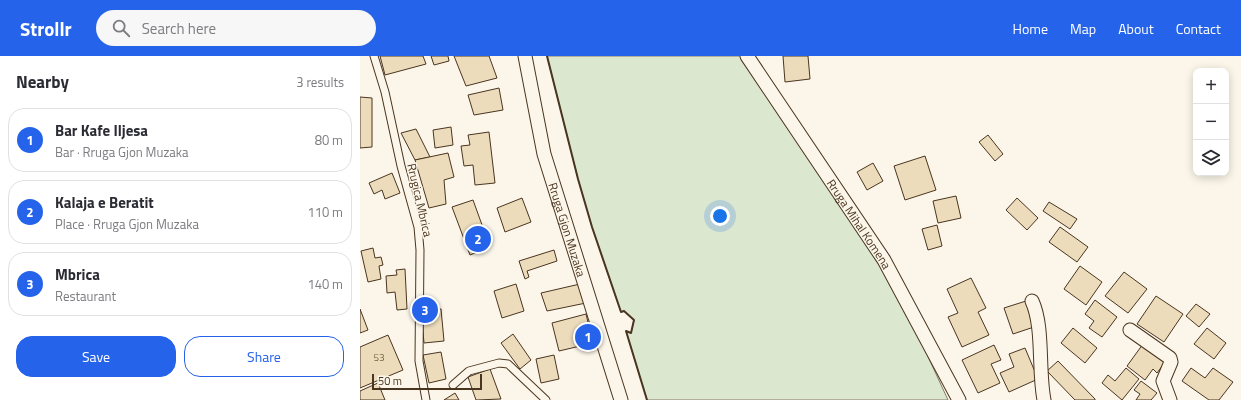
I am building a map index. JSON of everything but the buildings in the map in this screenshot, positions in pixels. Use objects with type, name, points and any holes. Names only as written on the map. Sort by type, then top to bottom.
[{"type":"street","name":"Rruga Gjon Muzaka","points":[[525,56],[544,154],[621,400]]},
{"type":"street","name":"Rruga Mihal Komena","points":[[747,56],[884,260],[959,400]]},
{"type":"street","points":[[1032,301],[1037,320],[1041,384],[1044,400]]},
{"type":"street","points":[[1130,330],[1170,358],[1171,362],[1163,381],[1170,400]]},
{"type":"lane","name":"Rrugica Mbrica","points":[[374,56],[385,92],[401,166],[418,227],[420,250],[418,341],[419,361],[426,400]]},
{"type":"lane","points":[[453,385],[469,371],[499,364],[508,364],[546,400]]},
{"type":"lane","points":[[424,386],[431,400]]},
{"type":"green space","points":[[547,56],[742,56],[885,270],[907,311],[948,400],[647,400],[626,331],[631,333],[634,320],[624,311],[621,312],[592,227],[578,179]]},
{"type":"wall","points":[[547,56],[578,179],[592,227],[621,312],[624,311],[634,320],[631,333],[626,331],[647,400]]},
{"type":"place","name":"Kalaja e Beratit","points":[[478,239]]},
{"type":"place","name":"Mbrica","points":[[425,310]]},
{"type":"place","name":"Bar Kafe Iljesa","points":[[588,337]]}]
